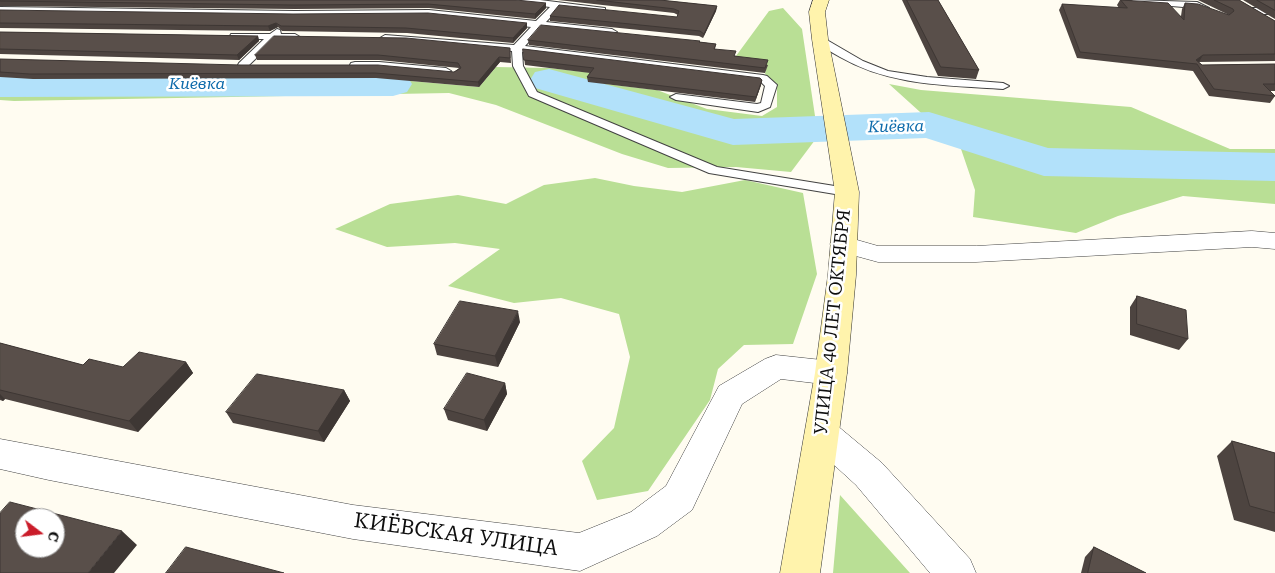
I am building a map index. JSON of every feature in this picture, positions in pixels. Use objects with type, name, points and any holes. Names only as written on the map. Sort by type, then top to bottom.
[{"type":"main road","name":"УЛИЦА 40 ЛЕТ ОКТЯБРЯ","points":[[800,573],[832,373],[843,244],[845,184],[820,39],[819,6]]},
{"type":"street","points":[[843,244],[878,254],[976,254],[1252,239],[1275,241]]},
{"type":"street","name":"КИЁВСКАЯ УЛИЦА","points":[[0,454],[49,465],[353,522],[580,552],[644,524],[679,498],[730,395],[776,367],[832,373]]},
{"type":"street","points":[[822,433],[869,474],[956,573]]},
{"type":"lane","points":[[517,0],[615,12]]},
{"type":"lane","points":[[1136,0],[1197,5],[1215,13]]},
{"type":"lane","points":[[556,5],[517,48],[518,66],[534,94],[714,170],[845,184]]},
{"type":"lane","points":[[1266,20],[1245,8],[1275,11]]},
{"type":"lane","points":[[0,10],[295,14],[429,13],[622,34]]},
{"type":"lane","points":[[263,65],[239,65],[295,14]]},
{"type":"lane","points":[[224,36],[311,37]]},
{"type":"lane","points":[[378,38],[407,38],[517,48],[763,78],[771,85],[766,105],[758,108],[676,97]]},
{"type":"lane","points":[[820,39],[835,50],[884,73],[930,80],[1003,86]]},
{"type":"lane","points":[[340,65],[379,65],[455,72]]},
{"type":"green space","points":[[783,8],[802,29],[818,136],[791,172],[736,167],[668,168],[622,154],[496,105],[449,93],[0,100],[0,77],[33,79],[376,78],[479,87],[496,67],[549,68],[594,73],[588,82],[657,90],[707,109],[762,116],[777,107],[777,84],[765,74],[767,65],[736,56],[769,11]]},
{"type":"green space","points":[[889,84],[921,90],[1131,107],[1230,149],[1275,149],[1275,204],[1183,196],[1118,216],[1076,233],[973,217],[975,190],[961,149]]},
{"type":"green space","points":[[595,178],[634,186],[682,192],[745,180],[803,193],[817,274],[793,344],[744,345],[718,369],[710,400],[648,491],[597,500],[582,461],[614,428],[630,357],[619,314],[561,298],[514,303],[448,286],[500,249],[455,243],[387,247],[335,229],[390,204],[458,195],[506,204],[544,185]]},
{"type":"green space","points":[[840,495],[910,573],[833,573]]},
{"type":"building","points":[[0,0],[516,0],[546,3],[535,14],[428,4],[293,5]]},
{"type":"building","points":[[597,0],[660,0],[717,6],[704,34],[700,31],[550,16],[559,5],[677,17],[679,11]]},
{"type":"building","points":[[907,0],[938,0],[979,70],[941,67]]},
{"type":"building","points":[[1121,0],[1168,3],[1184,20],[1185,3],[1198,4],[1229,15],[1234,11],[1233,9],[1214,0],[1239,0],[1275,21],[1275,54],[1203,55],[1196,60],[1202,65],[1275,64],[1275,84],[1263,84],[1275,96],[1214,89],[1197,64],[1080,52],[1062,4],[1127,8]]},
{"type":"building","points":[[1257,0],[1275,0],[1275,10]]},
{"type":"building","points":[[0,10],[293,14],[428,13],[527,23],[513,38],[406,28],[281,26],[276,23],[268,26],[0,23]]},
{"type":"building","points":[[541,25],[700,41],[716,44],[714,49],[736,51],[734,56],[768,60],[765,68],[528,40]]},
{"type":"building","points":[[0,32],[258,36],[237,55],[0,49]]},
{"type":"building","points":[[274,36],[406,38],[510,48],[510,58],[499,57],[478,82],[375,73],[30,74],[0,72],[0,59],[241,65],[378,65],[454,72],[461,68],[458,63],[378,55],[255,55]]},
{"type":"building","points":[[523,49],[760,78],[762,80],[756,97],[587,77],[594,68],[524,60]]},
{"type":"building","points":[[1137,296],[1186,310],[1188,339],[1137,324]]},
{"type":"building","points":[[460,301],[518,311],[495,356],[434,344]]},
{"type":"building","points":[[0,343],[83,365],[89,359],[123,367],[139,352],[186,362],[129,421],[0,390]]},
{"type":"building","points":[[467,373],[505,383],[484,420],[444,409]]},
{"type":"building","points":[[257,374],[344,390],[318,431],[226,412]]},
{"type":"building","points":[[1232,441],[1275,453],[1275,513],[1250,506]]},
{"type":"building","points":[[10,502],[33,508],[15,508],[15,558],[65,558],[65,516],[122,531],[88,573],[0,573],[0,513]]},
{"type":"building","points":[[186,547],[284,573],[166,573]]},
{"type":"building","points":[[1094,547],[1146,573],[1088,573]]},
{"type":"waterway","name":"Киёвка","points":[[549,80],[733,132],[929,125],[1044,162],[1275,167]]},
{"type":"waterway","name":"Киёвка","points":[[0,85],[393,84]]}]
